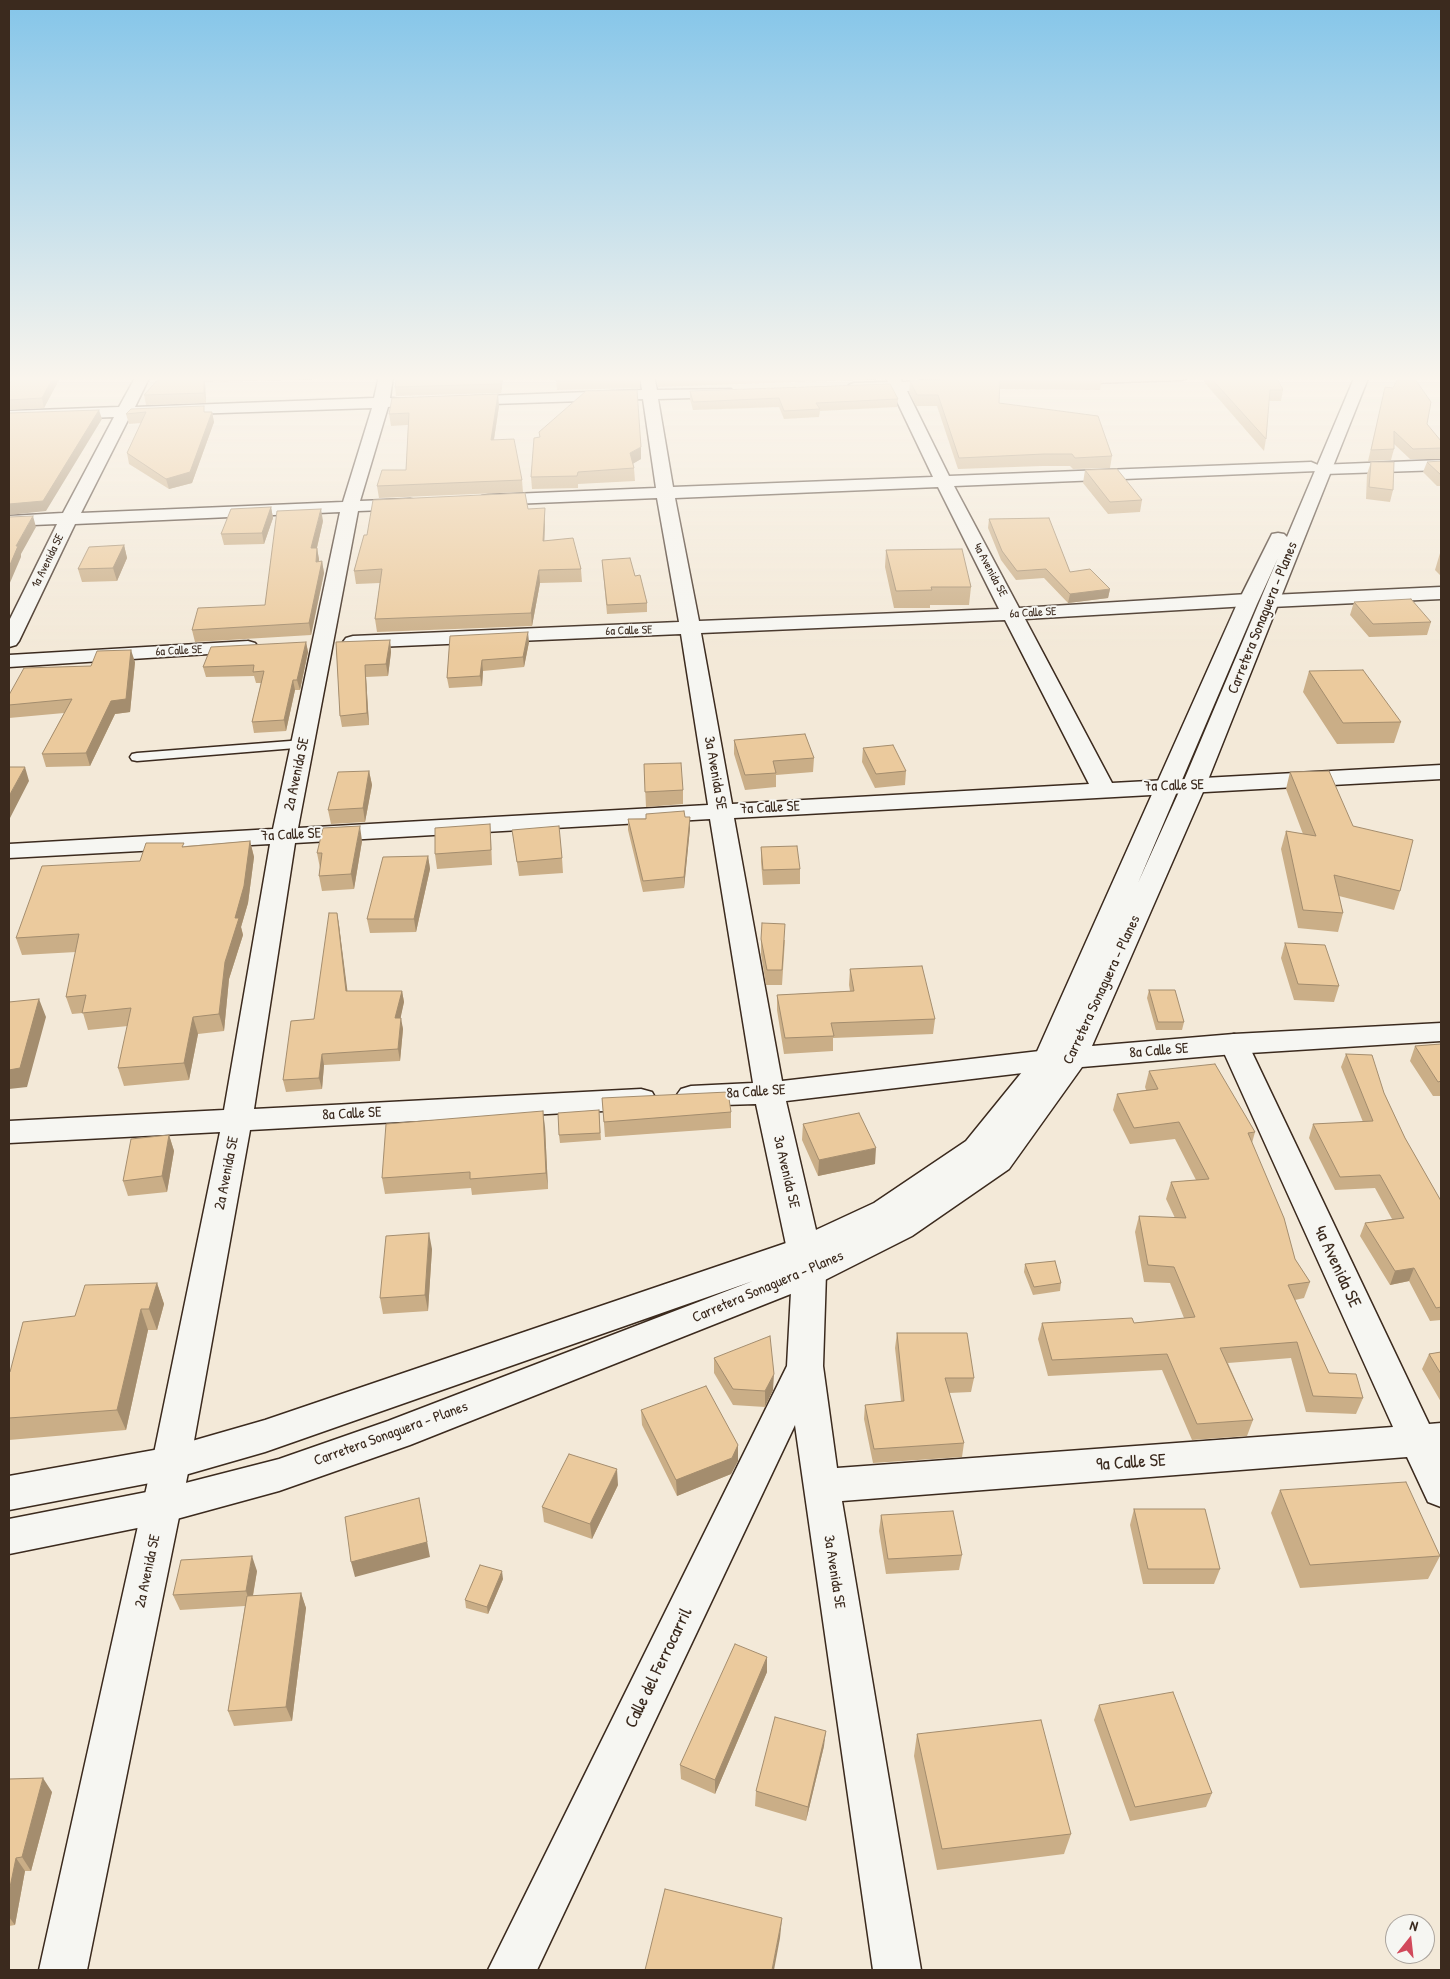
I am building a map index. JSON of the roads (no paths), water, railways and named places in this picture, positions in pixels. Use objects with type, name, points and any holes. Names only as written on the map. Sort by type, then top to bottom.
[{"type":"street","name":"1a Avenida SE","points":[[9,641],[95,468]]},
{"type":"street","name":"2a Avenida SE","points":[[63,1970],[171,1463],[237,1120],[284,835],[303,744],[315,644],[361,468]]},
{"type":"street","name":"3a Avenida SE","points":[[661,468],[690,629],[768,1092],[807,1262],[805,1366],[821,1486],[897,1970]]},
{"type":"street","name":"4a Avenida SE","points":[[937,468],[1103,789]]},
{"type":"street","points":[[468,501],[943,481],[1308,468]]},
{"type":"street","name":"Carretera Sonaguera - Planes","points":[[9,1537],[162,1506],[279,1475],[396,1434],[807,1262],[901,1227],[998,1161],[1061,1059],[1318,468]]},
{"type":"street","points":[[9,521],[429,503]]},
{"type":"street","name":"6a Calle SE","points":[[315,644],[690,629],[1441,593]]},
{"type":"street","name":"6a Calle SE","points":[[9,661],[265,646]]},
{"type":"street","name":"7a Calle SE","points":[[9,851],[1103,789],[1441,772]]},
{"type":"street","name":"8a Calle SE","points":[[9,1132],[768,1092],[1061,1059],[1234,1044],[1441,1032]]},
{"type":"street","name":"4a Avenida SE","points":[[1234,1044],[1429,1440],[1441,1490]]},
{"type":"street","name":"Carretera Sonaguera - Planes","points":[[9,1493],[171,1463],[289,1429],[807,1262]]},
{"type":"street","name":"Calle del Ferrocarril","points":[[512,1970],[805,1366]]},
{"type":"street","name":"9a Calle SE","points":[[821,1486],[1429,1440]]},
{"type":"lane","points":[[137,757],[303,744]]}]
